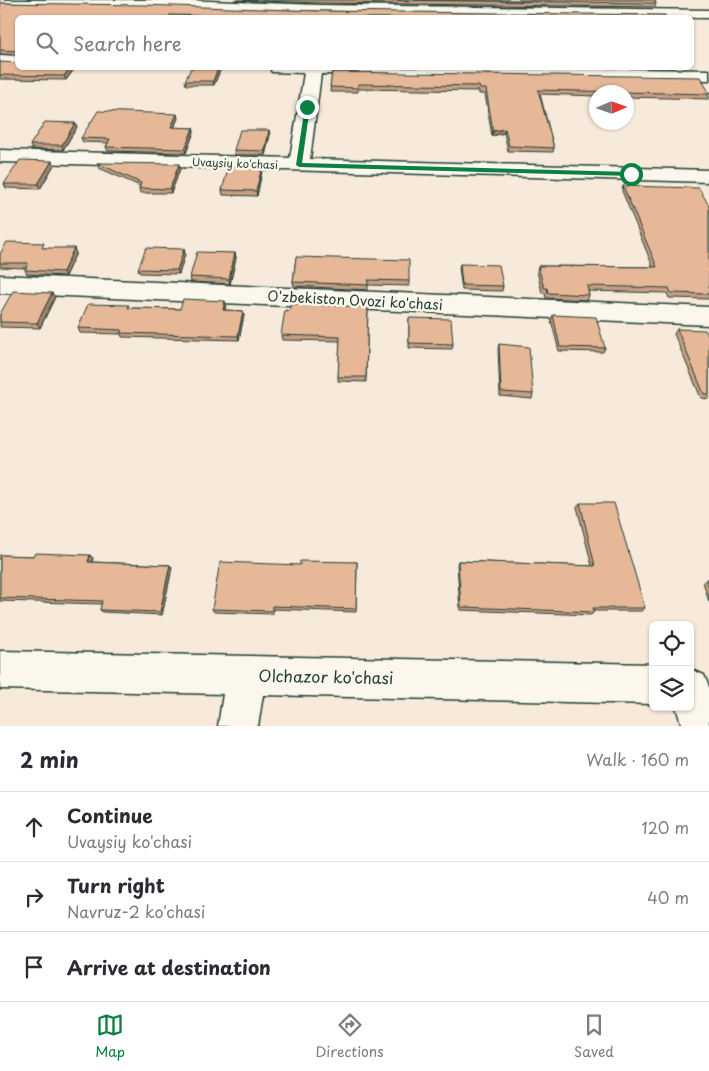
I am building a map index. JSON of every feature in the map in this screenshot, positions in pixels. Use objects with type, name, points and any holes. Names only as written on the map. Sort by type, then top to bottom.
[{"type":"street","points":[[691,0],[706,14]]},
{"type":"street","points":[[0,1],[321,9],[706,14]]},
{"type":"street","points":[[0,60],[15,61]]},
{"type":"street","points":[[299,165],[313,70]]},
{"type":"street","points":[[426,70],[709,75]]},
{"type":"street","name":"Uvaysiy ko'chasi","points":[[0,156],[709,176]]},
{"type":"street","name":"O'zbekiston Ovozi ko'chasi","points":[[0,284],[709,316]]},
{"type":"street","name":"Olchazor ko'chasi","points":[[0,670],[649,684]]},
{"type":"street","points":[[238,726],[246,674]]},
{"type":"street","points":[[694,684],[709,684]]},
{"type":"street","points":[[694,701],[702,726]]},
{"type":"building","points":[[384,0],[654,0],[656,3]]},
{"type":"building","points":[[0,3],[143,5],[320,11],[665,15],[15,15],[15,51],[0,50]]},
{"type":"building","points":[[0,62],[15,63],[15,70],[68,70],[64,76],[0,75]]},
{"type":"building","points":[[190,70],[217,70],[213,81],[185,81]]},
{"type":"building","points":[[332,72],[700,77],[709,94],[634,92],[634,85],[589,85],[589,91],[538,90],[554,148],[509,146],[505,129],[493,131],[486,89],[480,89],[479,86],[358,84],[358,88],[330,87]]},
{"type":"building","points":[[98,111],[177,114],[171,127],[193,128],[185,149],[106,147],[110,139],[81,138]]},
{"type":"building","points":[[45,122],[75,123],[62,145],[30,145]]},
{"type":"building","points":[[240,130],[269,130],[265,151],[234,150]]},
{"type":"building","points":[[20,160],[52,161],[38,184],[4,184]]},
{"type":"building","points":[[97,163],[179,164],[170,189],[139,188],[141,183]]},
{"type":"building","points":[[229,166],[262,167],[256,191],[222,190]]},
{"type":"building","points":[[623,186],[699,188],[709,206],[709,294],[671,293],[669,288],[587,286],[589,295],[548,293],[547,288],[544,288],[538,266],[657,267]]},
{"type":"building","points":[[7,242],[44,243],[42,248],[74,248],[63,272],[25,270],[28,263],[0,263],[0,254]]},
{"type":"building","points":[[146,248],[184,249],[177,270],[138,269]]},
{"type":"building","points":[[197,252],[235,253],[229,279],[190,277]]},
{"type":"building","points":[[296,257],[409,260],[409,281],[368,280],[368,285],[293,282]]},
{"type":"building","points":[[460,264],[499,265],[503,286],[462,285]]},
{"type":"building","points":[[13,291],[52,293],[37,323],[0,322],[0,314]]},
{"type":"building","points":[[183,299],[225,301],[223,310],[243,311],[238,336],[120,333],[122,330],[78,328],[88,304],[129,305],[128,308],[180,309]]},
{"type":"building","points":[[290,304],[368,307],[366,377],[338,377],[340,337],[281,335],[285,310],[290,311]]},
{"type":"building","points":[[553,315],[596,317],[605,348],[560,347]]},
{"type":"building","points":[[409,318],[451,319],[453,344],[409,343]]},
{"type":"building","points":[[677,329],[705,330],[709,337],[709,394],[704,394]]},
{"type":"building","points":[[499,344],[529,347],[533,394],[501,392]]},
{"type":"building","points":[[580,503],[614,503],[645,608],[593,608],[594,612],[461,607],[458,561],[595,566]]},
{"type":"building","points":[[35,553],[90,555],[88,562],[170,565],[160,612],[100,610],[102,601],[0,598],[0,555],[33,556]]},
{"type":"building","points":[[300,561],[357,562],[356,609],[272,606],[272,611],[212,609],[220,562],[300,565]]},
{"type":"route","points":[[307,107],[299,165],[631,174]]}]
